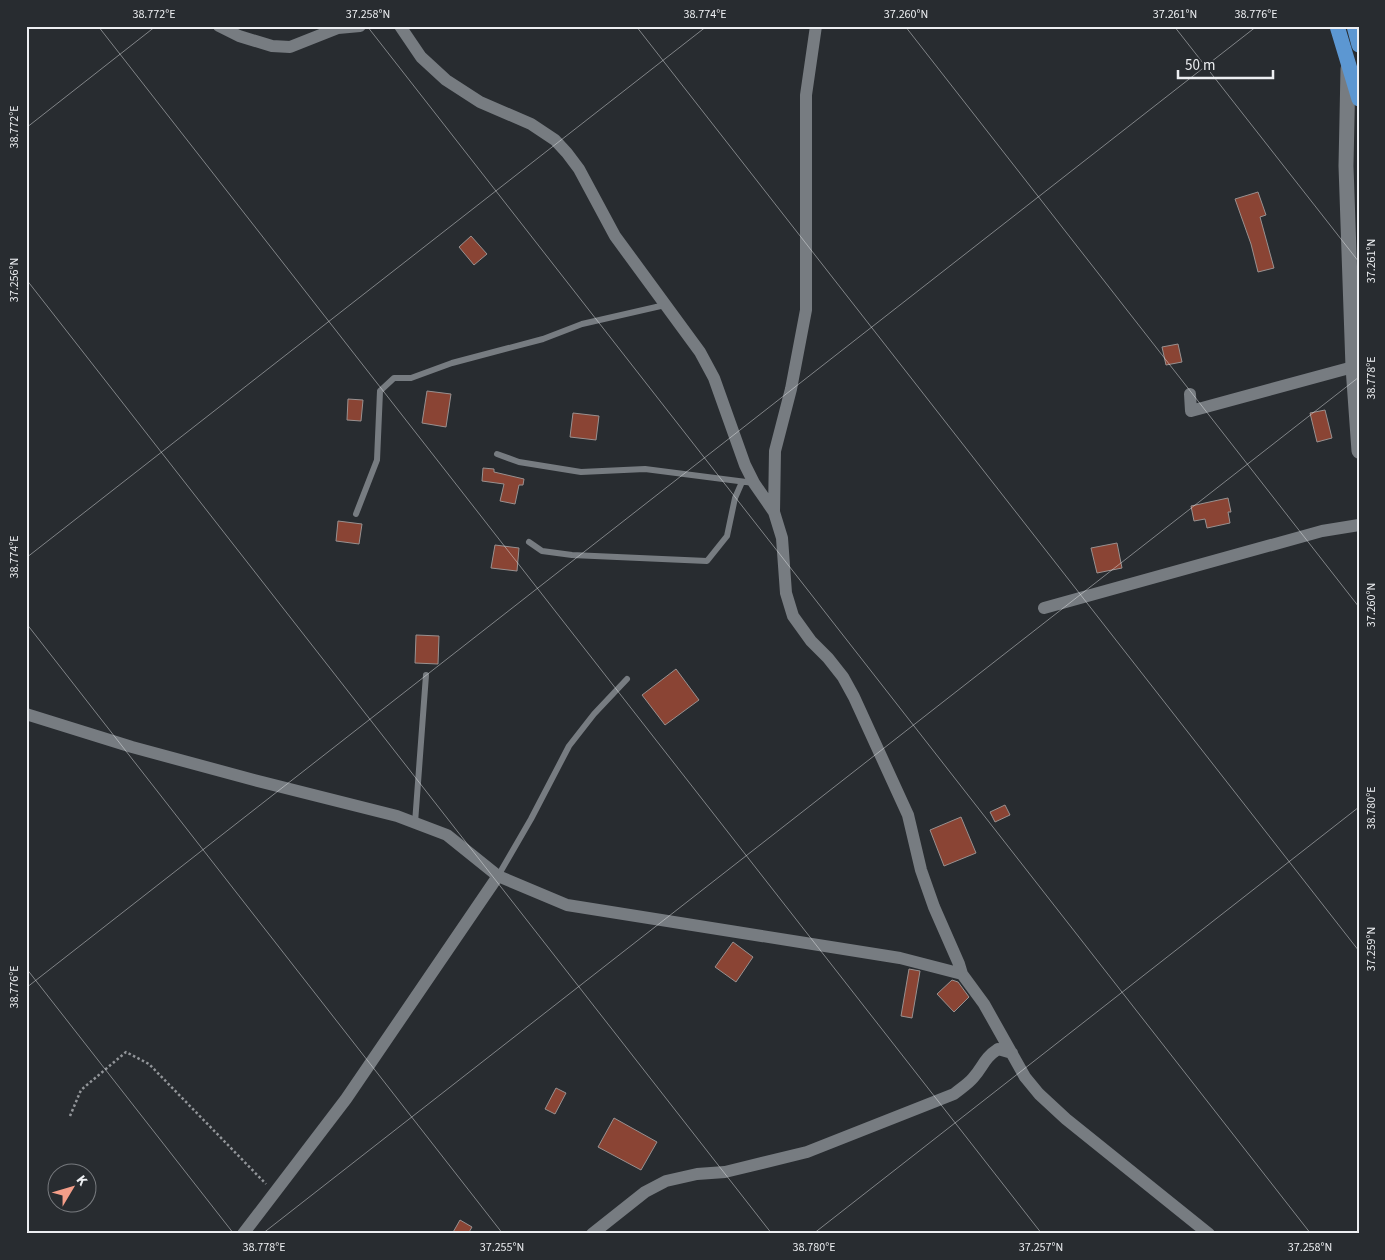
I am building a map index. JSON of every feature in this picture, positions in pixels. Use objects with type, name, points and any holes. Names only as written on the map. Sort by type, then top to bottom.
[{"type":"highway","points":[[1337,26],[1348,69],[1359,99]]},
{"type":"highway","points":[[1354,26],[1359,45]]},
{"type":"street","points":[[219,26],[239,36],[272,46],[290,47],[338,28],[360,26]]},
{"type":"street","points":[[400,26],[421,57],[446,80],[480,102],[531,124],[555,140],[567,153],[579,170],[615,236],[700,352],[714,378],[746,465],[748,483],[774,512]]},
{"type":"street","points":[[816,26],[806,94],[806,310],[791,389],[776,451],[774,512],[782,538],[786,593],[794,616],[811,641],[843,677],[854,697],[908,815],[934,907],[962,974],[984,1004],[1025,1077],[1039,1094],[1066,1119],[1209,1234]]},
{"type":"street","points":[[1348,69],[1346,166],[1353,367],[1359,451]]},
{"type":"street","points":[[1190,394],[1192,411],[1353,367]]},
{"type":"street","points":[[1044,608],[1322,531],[1359,525]]},
{"type":"street","points":[[26,714],[254,780],[397,816],[447,835],[498,876],[567,905],[900,958],[962,974]]},
{"type":"street","points":[[243,1234],[346,1099],[498,876]]},
{"type":"street","points":[[592,1234],[645,1192],[666,1181],[697,1174],[725,1172],[763,1164],[815,1149],[954,1094],[974,1077],[990,1054],[998,1049],[1012,1053]]},
{"type":"lane","points":[[356,514],[377,460],[380,391],[394,378],[411,378],[452,363],[543,339],[582,324],[665,305]]},
{"type":"lane","points":[[497,454],[519,462],[581,472],[645,469],[748,483]]},
{"type":"lane","points":[[529,542],[542,551],[572,555],[707,561],[727,536],[735,498],[748,483]]},
{"type":"lane","points":[[415,823],[426,675]]},
{"type":"lane","points":[[498,876],[531,819],[569,746],[594,714],[627,678]]},
{"type":"path","points":[[70,1116],[81,1090],[126,1052],[149,1064],[274,1192]]},
{"type":"building","points":[[1258,192],[1266,215],[1260,217],[1274,268],[1258,272],[1251,244],[1235,199]]},
{"type":"building","points":[[471,236],[487,254],[474,265],[459,247]]},
{"type":"building","points":[[1178,344],[1182,362],[1166,365],[1162,347]]},
{"type":"building","points":[[427,391],[451,394],[446,427],[422,423]]},
{"type":"building","points":[[348,399],[363,400],[361,421],[347,420]]},
{"type":"building","points":[[1325,410],[1332,438],[1317,442],[1310,413]]},
{"type":"building","points":[[573,413],[599,416],[596,440],[570,437]]},
{"type":"building","points":[[483,468],[494,469],[494,472],[524,479],[523,485],[519,485],[515,504],[500,501],[504,484],[482,481]]},
{"type":"building","points":[[1228,498],[1231,512],[1228,512],[1230,523],[1207,528],[1205,519],[1194,521],[1191,506]]},
{"type":"building","points":[[338,521],[362,524],[359,544],[336,541]]},
{"type":"building","points":[[1117,543],[1122,568],[1097,573],[1091,548]]},
{"type":"building","points":[[495,545],[519,548],[517,571],[491,568]]},
{"type":"building","points":[[416,635],[439,636],[438,664],[415,663]]},
{"type":"building","points":[[676,669],[699,700],[665,725],[642,695]]},
{"type":"building","points":[[1005,805],[1010,815],[995,822],[990,812]]},
{"type":"building","points":[[961,817],[976,853],[944,866],[930,830]]},
{"type":"building","points":[[733,942],[753,957],[736,982],[715,967]]},
{"type":"building","points":[[909,969],[920,971],[912,1018],[901,1016]]},
{"type":"building","points":[[952,980],[958,982],[969,997],[954,1012],[937,994]]},
{"type":"building","points":[[556,1088],[566,1093],[555,1114],[545,1109]]},
{"type":"building","points":[[614,1118],[657,1142],[641,1170],[598,1147]]},
{"type":"building","points":[[460,1220],[472,1227],[468,1234],[452,1234]]}]
